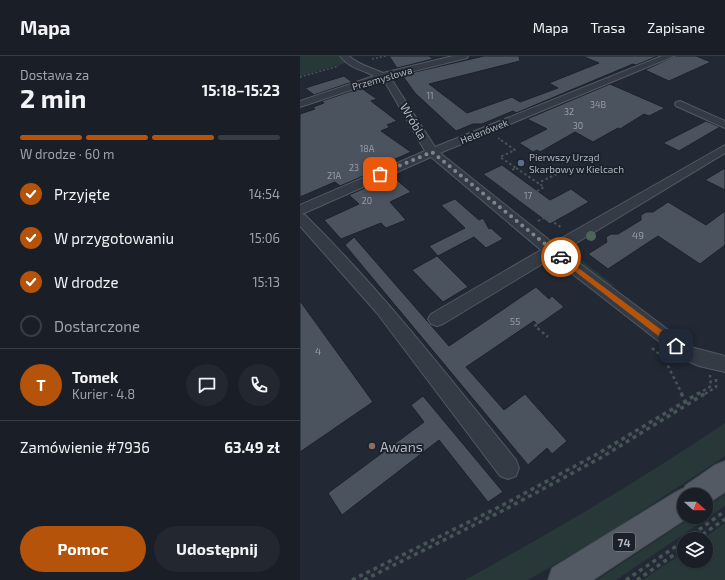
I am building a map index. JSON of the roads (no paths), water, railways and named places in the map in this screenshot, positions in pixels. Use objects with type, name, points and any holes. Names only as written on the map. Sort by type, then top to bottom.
[{"type":"main road","points":[[706,488],[725,475]]},
{"type":"main road","name":"74","points":[[564,580],[677,507]]},
{"type":"street","name":"Wróbla","points":[[344,56],[355,64],[389,80],[432,152],[552,250],[665,338],[685,352],[717,366]]},
{"type":"street","name":"Przemysłowa","points":[[300,104],[383,76],[464,56]]},
{"type":"street","name":"Helenówek","points":[[300,210],[432,152],[670,56]]},
{"type":"street","points":[[680,104],[725,125]]},
{"type":"street","points":[[437,319],[725,148]]},
{"type":"street","points":[[300,218],[344,263],[424,357],[508,468]]},
{"type":"place","name":"Pierwszy Urząd Skarbowy w Kielcach","points":[[521,163]]},
{"type":"place","name":"Awans","points":[[372,446]]}]
